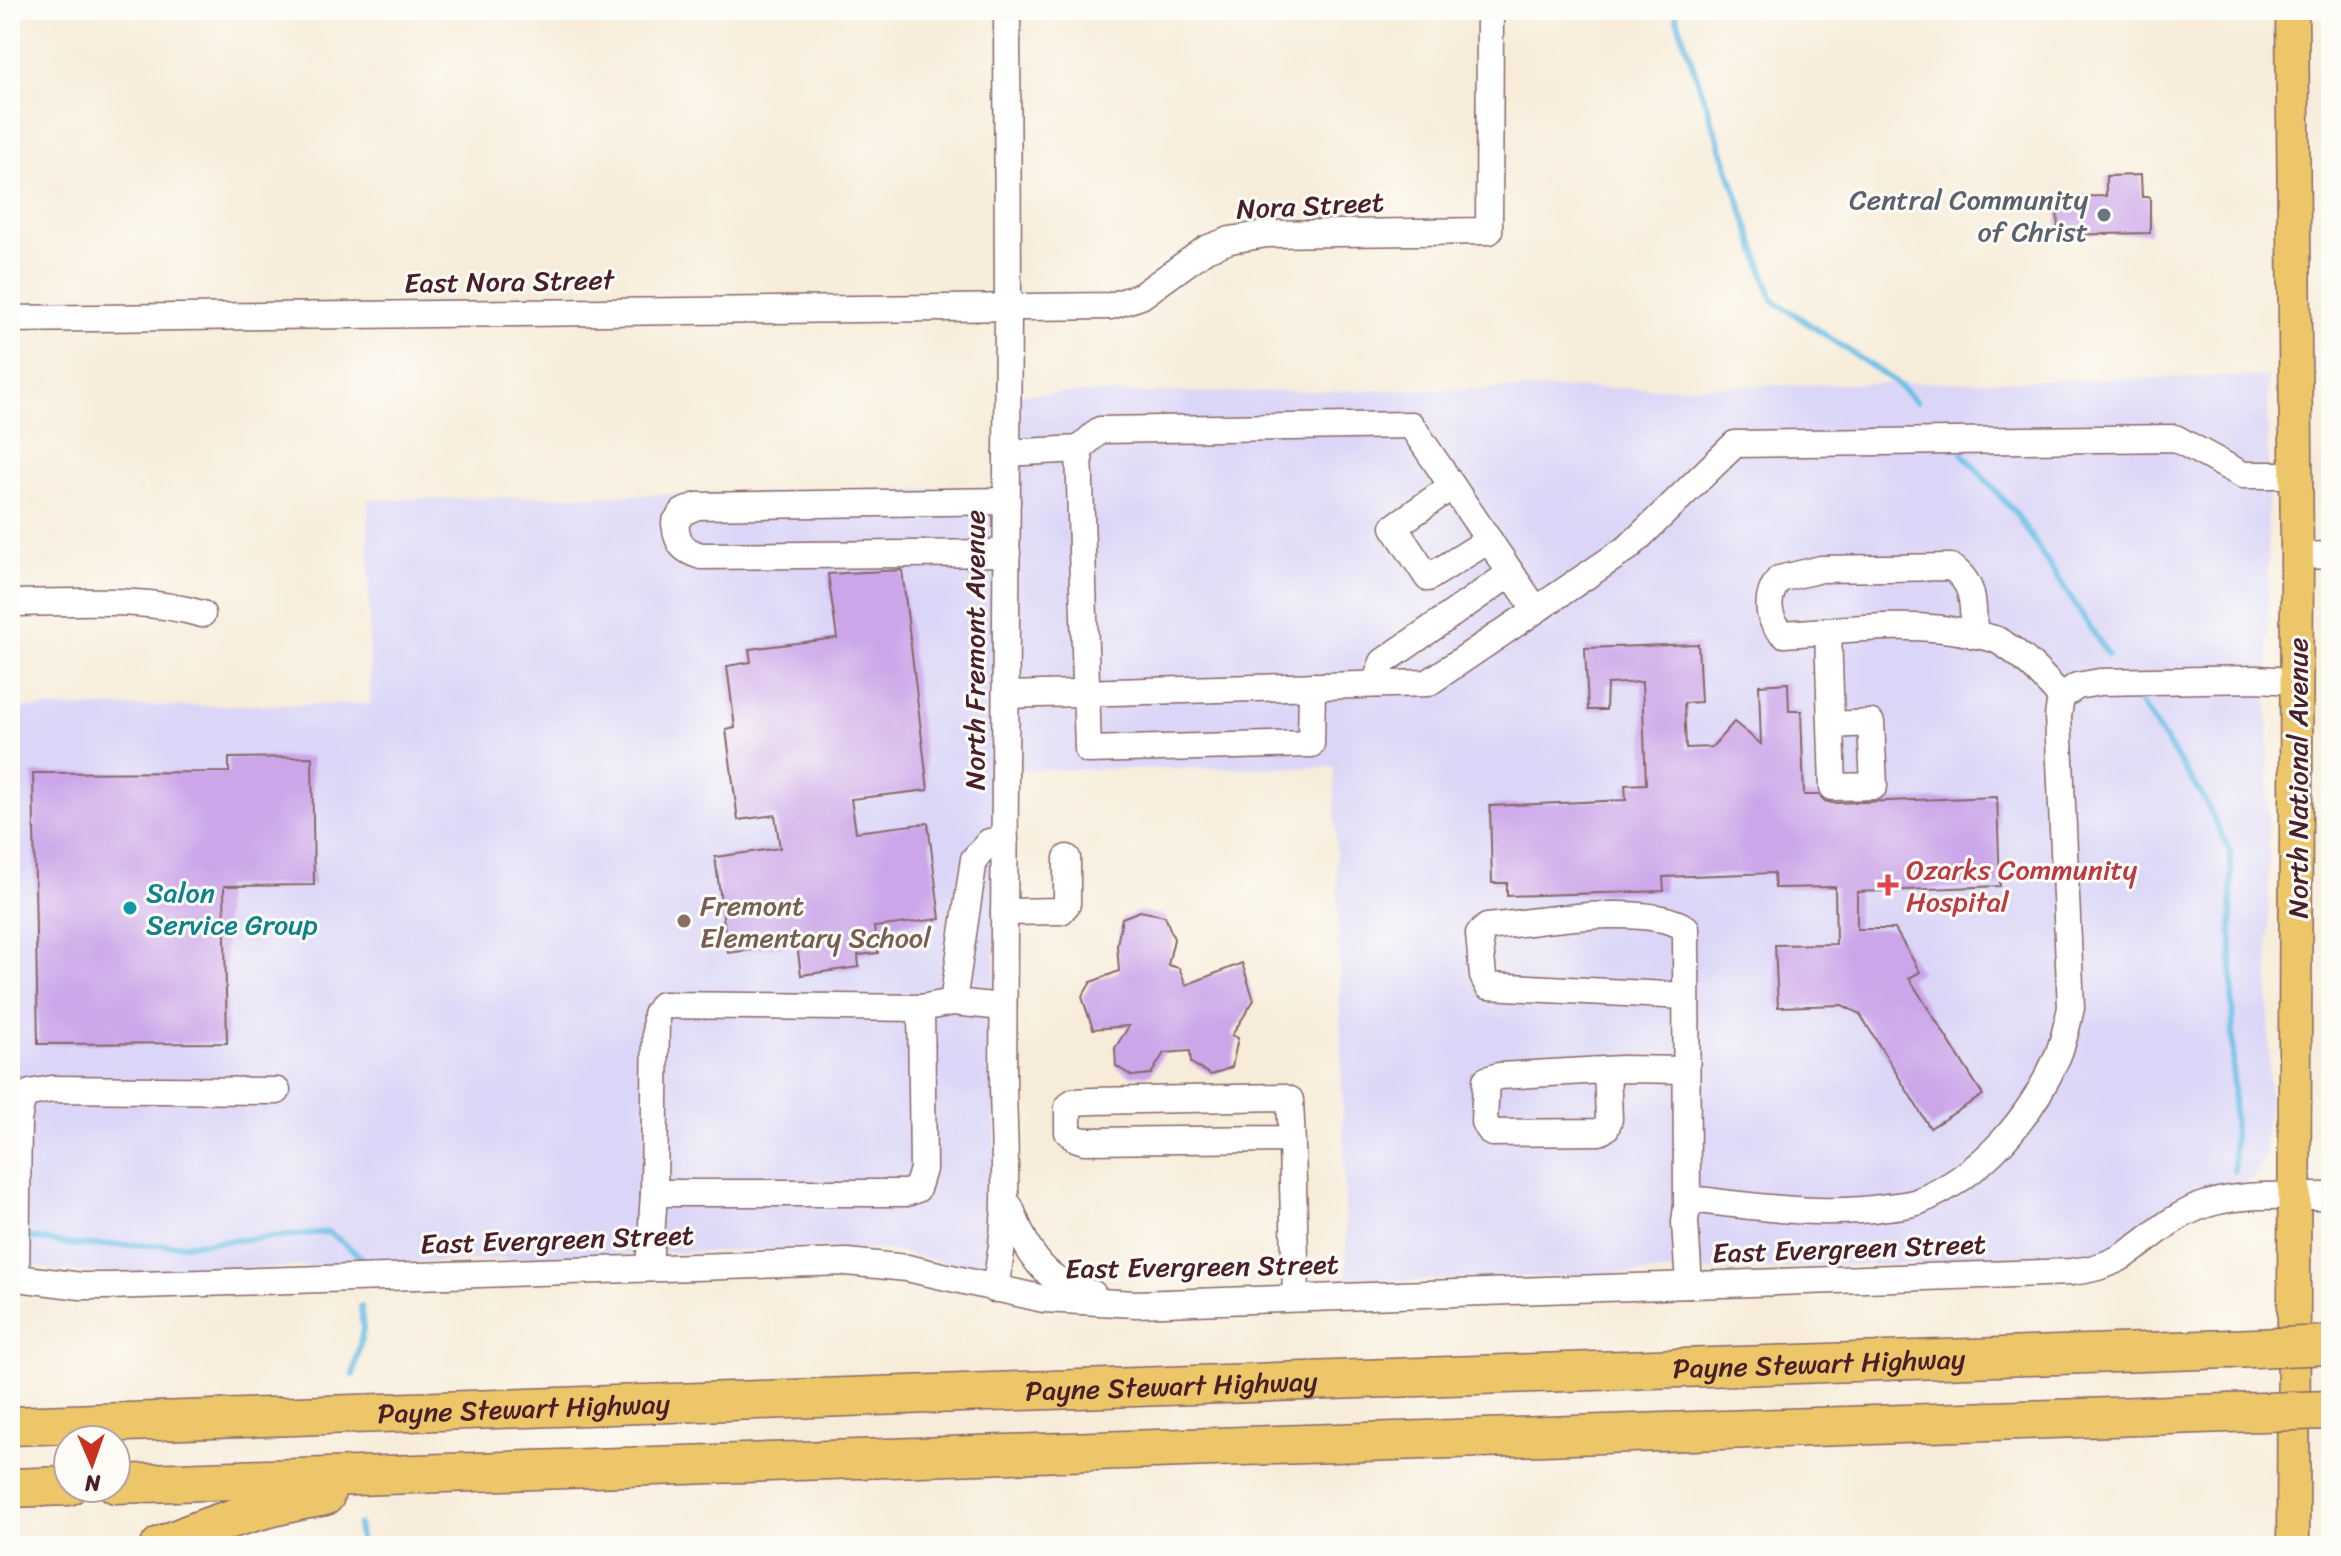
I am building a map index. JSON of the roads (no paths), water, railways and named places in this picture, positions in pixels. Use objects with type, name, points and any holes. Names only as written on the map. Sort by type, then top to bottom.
[{"type":"highway","name":"Payne Stewart Highway","points":[[10,1426],[2331,1345]]},
{"type":"highway","points":[[132,1483],[2331,1410]]},
{"type":"highway","points":[[10,1413],[221,1419]]},
{"type":"highway","points":[[160,1546],[224,1520],[296,1501],[613,1467]]},
{"type":"highway","points":[[10,1488],[52,1487]]},
{"type":"main road","name":"North National Avenue","points":[[2292,10],[2297,556],[2293,1546]]},
{"type":"street","name":"North Fremont Avenue","points":[[994,1289],[1001,1261],[1007,1200],[1003,1007],[1007,10]]},
{"type":"street","name":"Nora Street","points":[[1008,307],[1111,306],[1141,296],[1206,249],[1267,234],[1489,231],[1490,10]]},
{"type":"street","name":"East Nora Street","points":[[10,319],[1008,307]]},
{"type":"street","points":[[1007,453],[1079,449],[1100,430],[1411,425],[1536,610]]},
{"type":"street","points":[[1006,695],[1428,683],[1629,547],[1735,444],[2175,438],[2243,475],[2296,475]]},
{"type":"street","points":[[1079,449],[1088,750],[1311,744],[1312,686]]},
{"type":"street","points":[[1452,486],[1394,527],[1428,578],[1489,540]]},
{"type":"street","points":[[1007,501],[697,506],[683,512],[675,523],[677,540],[684,551],[701,556],[1007,553]]},
{"type":"street","points":[[2297,556],[2331,555]]},
{"type":"street","points":[[1974,635],[1973,600],[1966,577],[1951,567],[1821,569],[1779,579],[1770,591],[1769,606],[1774,626],[1784,634],[1944,627],[1974,635],[1995,639],[2038,670],[2061,697]]},
{"type":"street","points":[[1375,684],[1383,662],[1511,573]]},
{"type":"street","points":[[10,603],[149,603],[202,614]]},
{"type":"street","points":[[1828,631],[1831,725]]},
{"type":"street","points":[[1687,1206],[1698,1200],[1774,1209],[1863,1211],[1916,1203],[1964,1177],[2012,1132],[2038,1096],[2059,1052],[2071,1008],[2058,716],[2061,697],[2077,686],[2100,682],[2297,681]]},
{"type":"street","points":[[953,1002],[974,859],[989,842],[1005,839]]},
{"type":"street","points":[[1004,912],[1061,911],[1067,904],[1067,858]]},
{"type":"street","points":[[1686,996],[1488,986],[1483,976],[1479,934],[1487,927],[1635,913],[1661,917],[1686,928],[1687,1206],[1685,1222],[1689,1285]]},
{"type":"street","points":[[649,1268],[654,1193],[656,1014],[662,1005],[921,1008],[953,1002],[1003,1007]]},
{"type":"street","points":[[654,1193],[906,1193],[917,1189],[923,1169],[921,1008]]},
{"type":"street","points":[[1607,1070],[1609,1119],[1606,1128],[1600,1132],[1492,1133],[1484,1122],[1486,1080],[1499,1076],[1607,1070],[1686,1070]]},
{"type":"street","points":[[13,1277],[17,1235],[18,1121],[22,1099],[30,1093],[52,1089],[277,1091]]},
{"type":"street","points":[[1292,1145],[1287,1139],[1279,1138],[1084,1141],[1068,1132],[1068,1107],[1073,1102],[1094,1101],[1282,1097],[1290,1100],[1292,1145],[1296,1298]]},
{"type":"street","name":"East Evergreen Street","points":[[13,1277],[81,1286],[109,1286],[847,1262],[907,1268],[994,1289],[1075,1303],[1136,1304],[1689,1285],[2086,1271],[2129,1254],[2178,1218],[2207,1204],[2238,1197],[2331,1196]]},
{"type":"street","points":[[1007,1200],[1030,1255],[1049,1274],[1071,1289],[1136,1304]]},
{"type":"waterway","points":[[1674,10],[1773,300],[1894,381],[1916,402]]},
{"type":"waterway","points":[[1963,454],[2017,515],[2108,655]]},
{"type":"waterway","points":[[2140,702],[2205,800],[2231,854],[2234,1171]]},
{"type":"waterway","points":[[21,1236],[73,1245],[181,1245],[329,1232],[360,1256]]},
{"type":"waterway","points":[[353,1375],[363,1330],[361,1306]]},
{"type":"waterway","points":[[358,1525],[361,1546]]},
{"type":"place","name":"Central Community of Christ","points":[[2104,215]]},
{"type":"place","name":"Ozarks Community Hospital","points":[[1888,885]]},
{"type":"place","name":"Salon Service Group","points":[[130,908]]},
{"type":"place","name":"Fremont Elementary School","points":[[684,921]]}]
